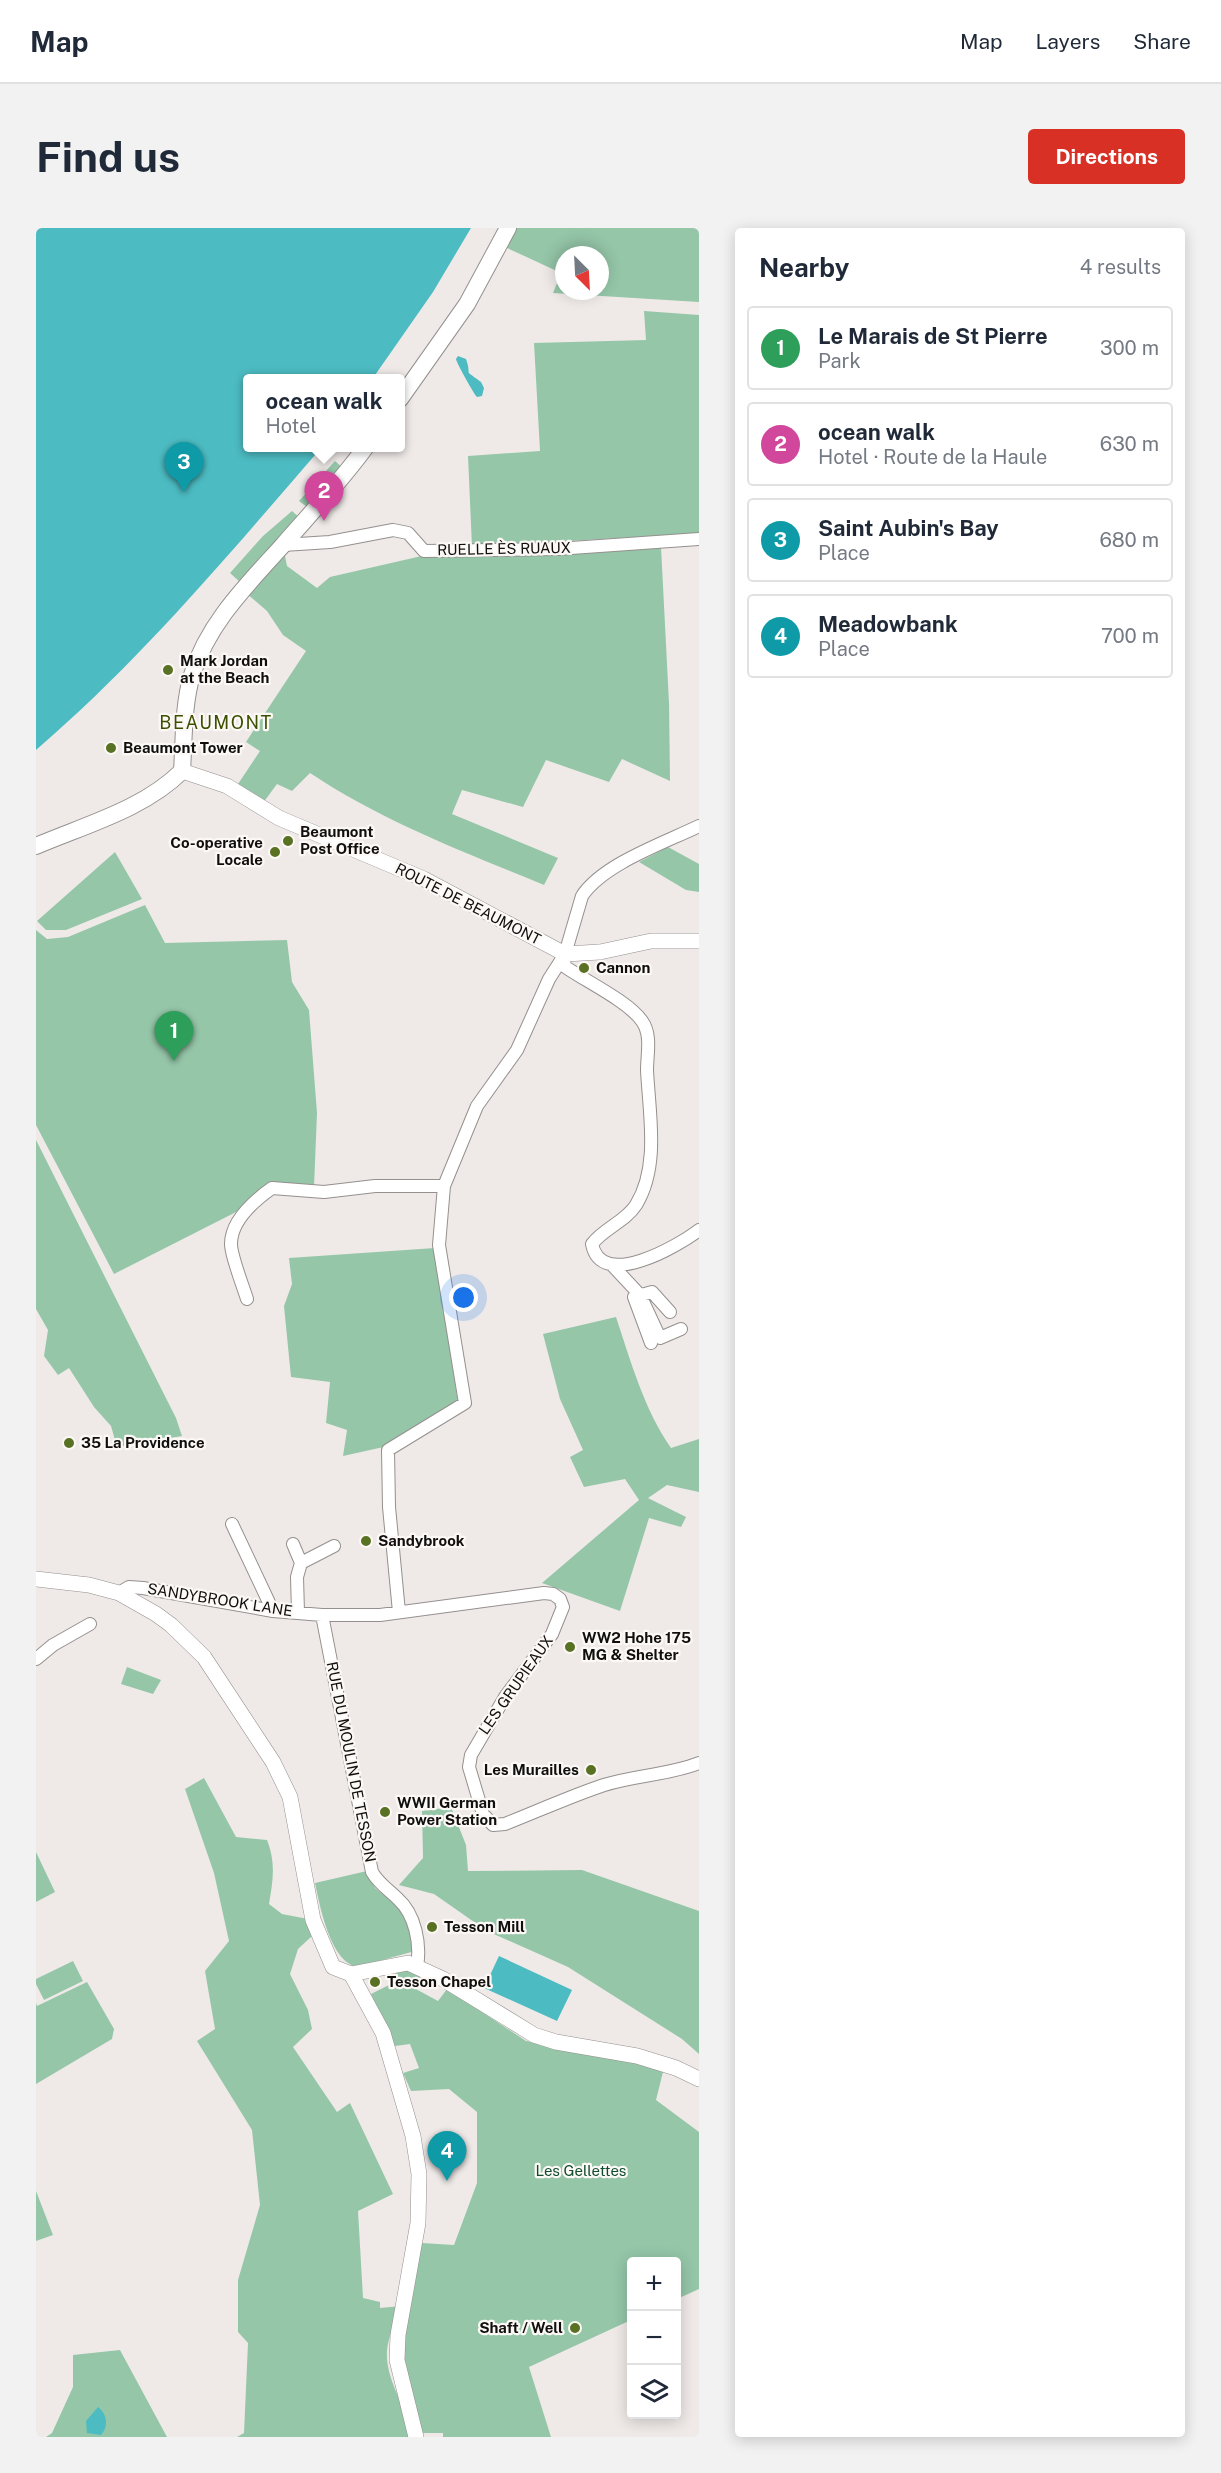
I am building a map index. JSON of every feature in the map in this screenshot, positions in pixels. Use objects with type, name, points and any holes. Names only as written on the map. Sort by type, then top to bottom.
[{"type":"highway","points":[[405,392],[467,304],[508,228]]},
{"type":"highway","points":[[36,846],[148,798],[170,784],[183,771],[186,713],[192,675],[215,625],[226,609],[340,482],[361,452]]},
{"type":"main road","name":"ROUTE DE BEAUMONT","points":[[183,771],[227,786],[279,818],[424,879],[565,954]]},
{"type":"main road","points":[[565,954],[600,952],[651,941],[699,941]]},
{"type":"main road","points":[[36,1579],[89,1585],[118,1593],[171,1624],[204,1657],[273,1762],[290,1797],[316,1931],[333,1967],[351,1974],[408,1963],[417,1966],[534,2036],[637,2056],[676,2068],[699,2079]]},
{"type":"main road","points":[[351,1974],[383,2033],[413,2136],[419,2174],[418,2223],[398,2335],[397,2360],[416,2437]]},
{"type":"street","name":"RUELLE ÈS RUAUX","points":[[283,545],[330,542],[393,530],[408,533],[424,551],[557,549],[699,539]]},
{"type":"street","points":[[681,1329],[660,1338],[640,1294],[612,1265],[596,1256],[592,1244],[596,1238],[629,1214],[643,1191],[651,1133],[647,1067],[648,1037],[640,1019],[628,1008],[564,966],[565,954],[582,896],[599,876],[699,826]]},
{"type":"street","points":[[399,1612],[389,1507],[388,1450],[465,1403],[439,1245],[444,1186],[477,1106],[517,1050],[549,979],[565,954]]},
{"type":"street","points":[[247,1299],[231,1244],[238,1222],[252,1202],[272,1188],[324,1192],[375,1186],[444,1186]]},
{"type":"street","points":[[612,1265],[625,1266],[640,1261],[699,1230]]},
{"type":"street","points":[[651,1343],[634,1297],[652,1292],[670,1312]]},
{"type":"street","points":[[232,1524],[273,1611]]},
{"type":"street","points":[[293,1544],[302,1563]]},
{"type":"street","points":[[298,1612],[297,1577],[302,1563],[334,1546]]},
{"type":"street","name":"SANDYBROOK LANE","points":[[118,1593],[129,1587],[142,1588],[273,1611],[322,1615]]},
{"type":"street","name":"LES GRUPIEAUX","points":[[322,1615],[380,1615],[544,1593],[553,1594],[560,1599],[563,1607],[561,1616],[552,1634],[505,1697],[471,1755],[469,1767],[483,1814],[493,1825],[505,1824],[605,1785],[641,1776],[677,1771],[699,1763]]},
{"type":"street","name":"RUE DU MOULIN DE TESSON","points":[[322,1615],[372,1872],[383,1888],[399,1899],[410,1914],[419,1956],[417,1966]]},
{"type":"street","points":[[36,1659],[90,1624]]},
{"type":"green space","points":[[513,228],[699,228],[699,302],[609,296],[609,246],[555,246],[555,270],[505,247]]},
{"type":"green space","points":[[644,311],[699,315],[699,533],[472,547],[468,456],[540,451],[534,343],[646,340]]},
{"type":"green space","points":[[335,461],[344,469],[311,510],[299,501]]},
{"type":"green space","points":[[292,511],[302,520],[241,583],[230,573],[263,536]]},
{"type":"green space","points":[[661,547],[669,703],[670,781],[622,759],[609,782],[546,760],[523,807],[462,790],[452,814],[558,858],[544,885],[395,821],[310,773],[292,791],[277,784],[263,803],[236,787],[260,751],[246,742],[306,651],[283,635],[267,611],[246,593],[284,551],[287,566],[317,588],[330,577],[426,555],[528,556]]},
{"type":"green space","points":[[668,847],[699,864],[699,892],[686,890],[639,862]]},
{"type":"green space","points":[[115,852],[142,899],[66,930],[46,930],[37,921]]},
{"type":"green space","points":[[145,905],[165,943],[287,940],[292,982],[309,1010],[317,1113],[314,1187],[270,1184],[240,1210],[114,1274],[36,1125],[36,930],[47,939],[68,937]]},
{"type":"green space","points":[[36,1140],[176,1418],[182,1436],[117,1447],[111,1426],[94,1407],[69,1368],[58,1375],[44,1356],[48,1330],[36,1309]]},
{"type":"green space","points":[[435,1248],[458,1403],[388,1446],[343,1456],[347,1430],[326,1423],[330,1382],[291,1377],[284,1306],[292,1284],[289,1258]]},
{"type":"green space","points":[[616,1317],[646,1401],[671,1448],[699,1439],[699,1492],[667,1485],[648,1498],[686,1517],[681,1527],[649,1518],[620,1611],[542,1583],[639,1500],[625,1479],[584,1487],[570,1457],[583,1450],[560,1399],[543,1334]]},
{"type":"green space","points":[[127,1667],[161,1680],[153,1694],[121,1684]]},
{"type":"green space","points":[[204,1778],[236,1837],[267,1840],[273,1864],[269,1904],[282,1914],[308,1919],[312,1936],[298,1949],[290,1974],[308,2010],[312,2029],[293,2047],[337,2112],[350,2103],[393,2194],[358,2211],[363,2298],[380,2302],[380,2308],[401,2306],[389,2340],[387,2362],[406,2416],[410,2437],[237,2437],[244,2433],[248,2343],[238,2332],[238,2280],[260,2205],[252,2130],[197,2041],[215,2029],[205,1971],[229,1941],[214,1873],[185,1789]]},
{"type":"green space","points":[[451,1807],[466,1845],[468,1871],[582,1870],[699,1911],[699,2054],[682,2039],[568,1967],[487,1931],[434,1894],[399,1885],[423,1858],[422,1811]]},
{"type":"green space","points":[[36,1852],[55,1892],[36,1902]]},
{"type":"green space","points":[[367,1871],[375,1888],[404,1911],[415,1951],[357,1967],[348,1963],[333,1944],[323,1918],[315,1883]]},
{"type":"green space","points":[[73,1961],[83,1981],[44,2000],[36,1979]]},
{"type":"green space","name":"Les Gellettes","points":[[406,1969],[422,1974],[414,1988],[438,2001],[447,1989],[526,2041],[626,2059],[663,2072],[656,2100],[699,2132],[699,2289],[681,2297],[681,2257],[627,2257],[627,2322],[529,2367],[551,2437],[443,2437],[443,2433],[422,2433],[402,2371],[402,2341],[422,2243],[454,2245],[477,2183],[477,2112],[449,2089],[411,2091],[403,2073],[419,2068],[410,2044],[395,2046],[371,1994],[391,1984],[391,1971]]},
{"type":"green space","points":[[87,1982],[114,2029],[112,2039],[36,2084],[36,2003],[37,2006]]},
{"type":"green space","points":[[36,2191],[53,2235],[36,2241]]},
{"type":"green space","points":[[120,2350],[167,2437],[46,2437],[52,2433],[73,2387],[73,2355]]},
{"type":"water","points":[[36,228],[471,228],[433,292],[376,374],[243,374],[243,452],[318,452],[219,566],[149,642],[36,750]]},
{"type":"water","points":[[458,356],[466,359],[469,372],[481,382],[484,388],[482,396],[477,397],[472,390],[456,359]]},
{"type":"water","points":[[499,1956],[572,1990],[557,2021],[484,1988]]},
{"type":"water","points":[[98,2407],[105,2417],[105,2428],[101,2435],[87,2433],[86,2421]]},
{"type":"place","name":"Saint Aubin's Bay","points":[[184,492]]},
{"type":"place","name":"ocean walk","points":[[324,521]]},
{"type":"place","name":"Mark Jordan at the Beach","points":[[168,670]]},
{"type":"place","name":"Beaumont Tower","points":[[111,748]]},
{"type":"place","name":"Beaumont Post Office","points":[[288,841]]},
{"type":"place","name":"Co-operative Locale","points":[[275,852]]},
{"type":"place","name":"Cannon","points":[[584,968]]},
{"type":"place","name":"Le Marais de St Pierre","points":[[174,1061]]},
{"type":"place","name":"35 La Providence","points":[[69,1443]]},
{"type":"place","name":"Sandybrook","points":[[366,1541]]},
{"type":"place","name":"WW2 Hohe 175 MG & Shelter","points":[[570,1647]]},
{"type":"place","name":"Les Murailles","points":[[591,1770]]},
{"type":"place","name":"WWII German Power Station","points":[[385,1812]]},
{"type":"place","name":"Tesson Mill","points":[[432,1927]]},
{"type":"place","name":"Tesson Chapel","points":[[375,1982]]},
{"type":"place","name":"Meadowbank","points":[[447,2181]]},
{"type":"place","name":"Shaft / Well","points":[[575,2328]]},
{"type":"district","name":"BEAUMONT","points":[[216,723]]}]
